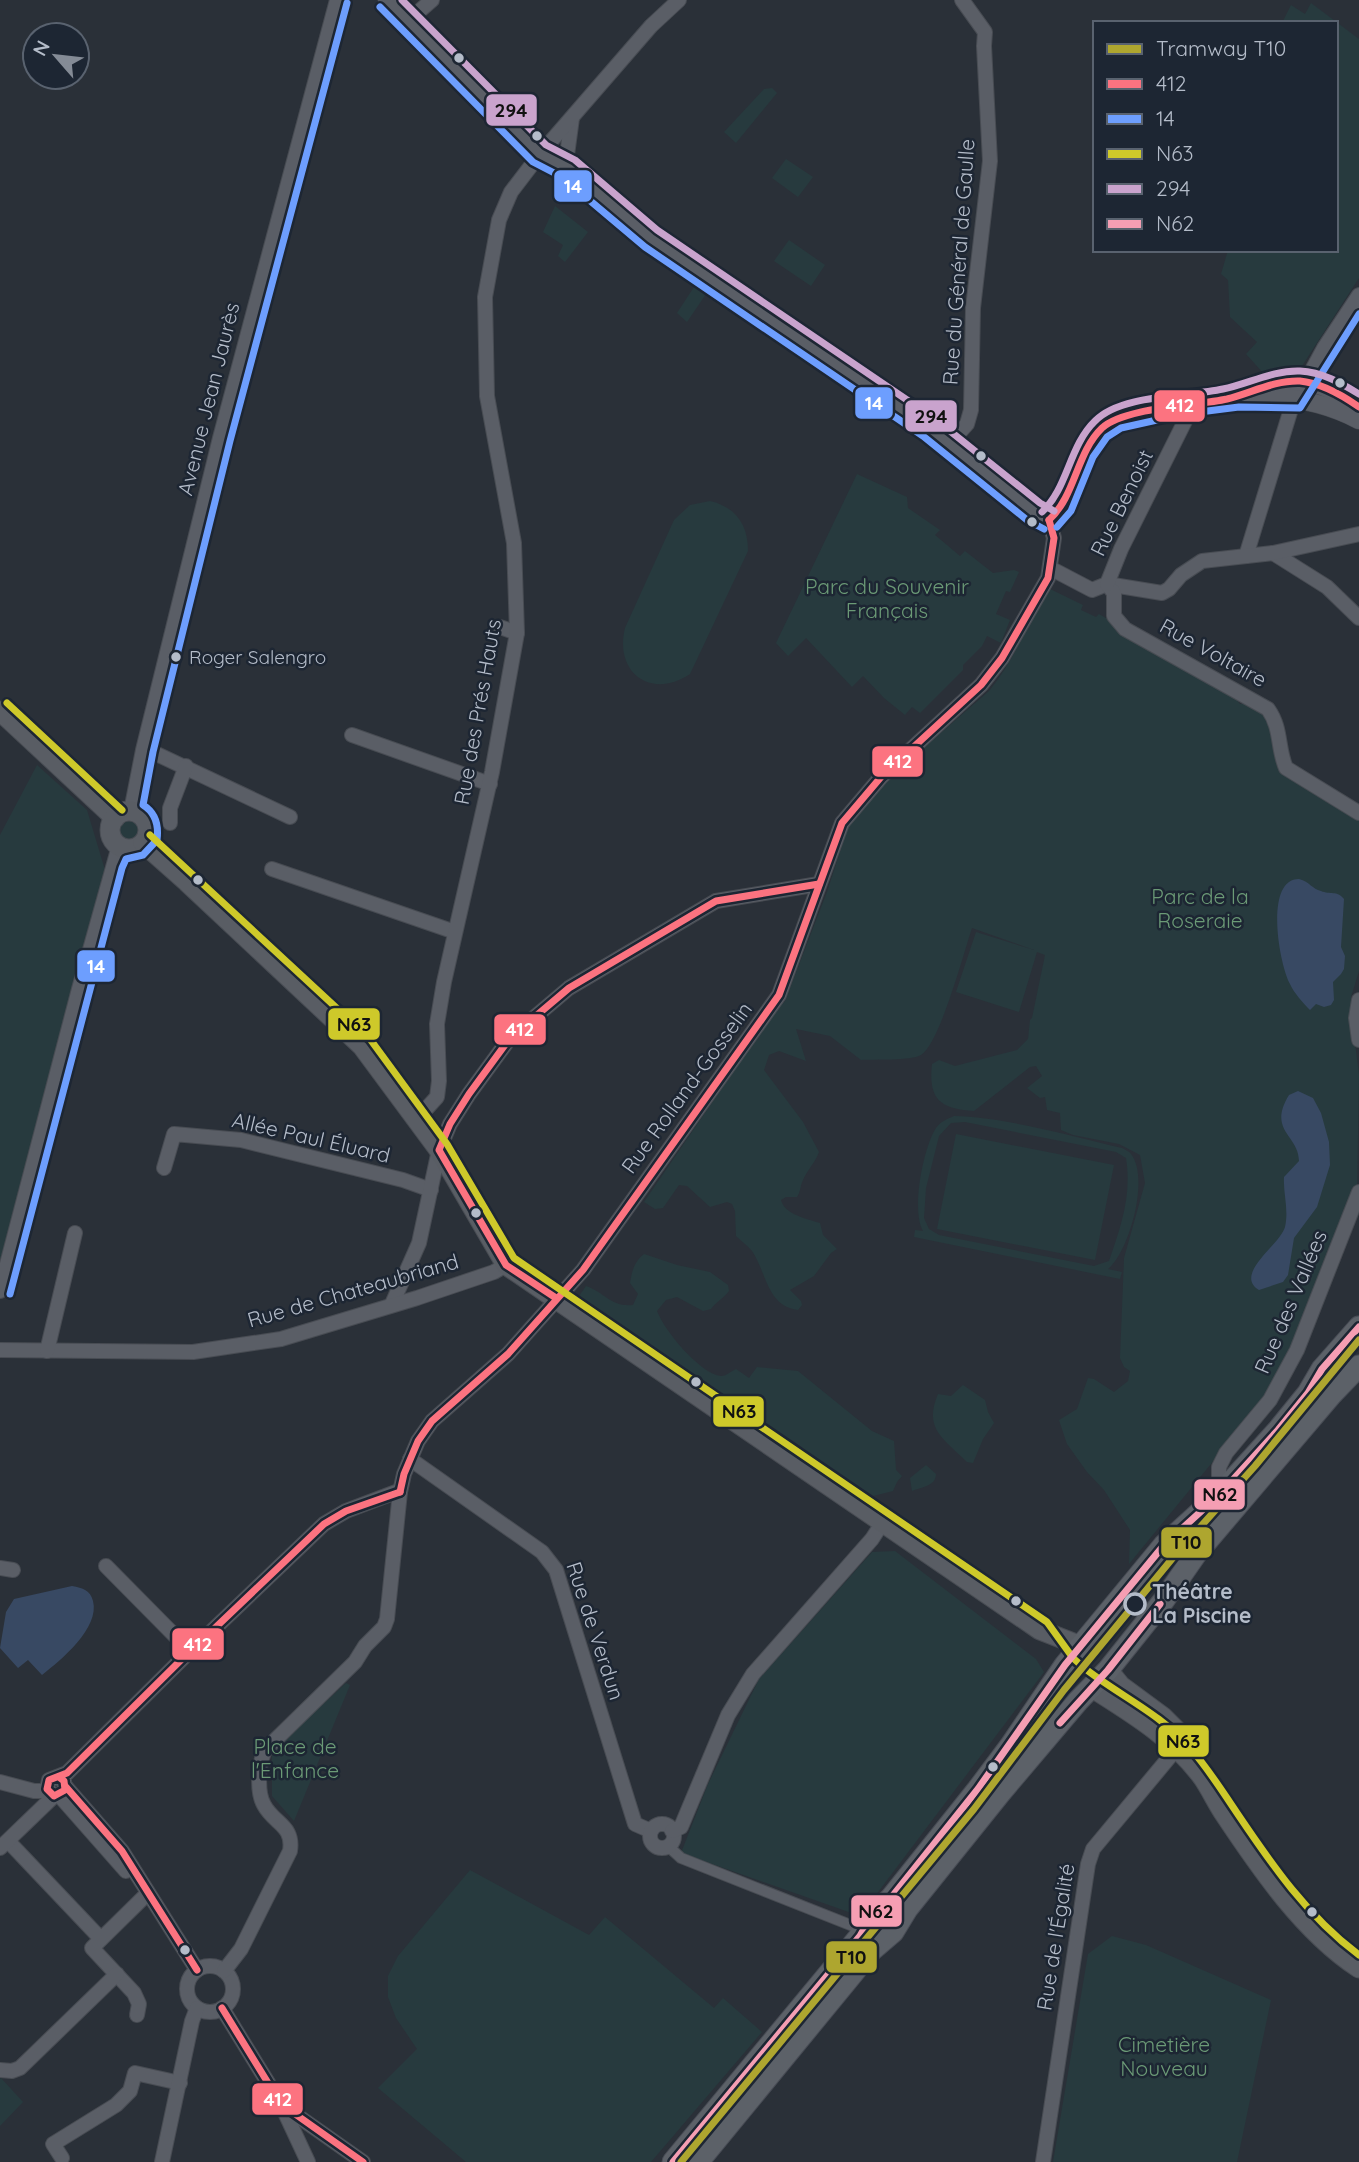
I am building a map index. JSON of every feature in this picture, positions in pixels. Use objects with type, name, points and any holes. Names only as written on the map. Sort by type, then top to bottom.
[{"type":"main road","points":[[0,711],[123,814],[138,813],[147,824],[147,837],[136,848],[119,846],[110,832],[123,814]]},
{"type":"main road","points":[[143,843],[362,1046],[439,1150],[506,1265],[1040,1630],[1081,1646],[1098,1658],[1121,1686],[1163,1717],[1202,1756],[1290,1886],[1343,1940],[1359,1952]]},
{"type":"main road","points":[[673,2162],[863,1930],[872,1915],[891,1898],[991,1772],[1065,1665],[1164,1545],[1219,1495],[1278,1430],[1308,1393],[1322,1369],[1359,1327]]},
{"type":"main road","points":[[698,2162],[872,1950],[893,1932],[915,1898],[1108,1670],[1164,1600],[1196,1554],[1331,1395],[1358,1370]]},
{"type":"main road","points":[[1040,1630],[1065,1665],[1091,1687],[1159,1731],[1177,1748],[1203,1778],[1279,1893],[1336,1950],[1359,1968]]},
{"type":"street","name":"Avenue Jean Jaurès","points":[[123,814],[144,748],[220,438],[337,0]]},
{"type":"street","points":[[387,0],[540,154],[568,168],[660,243],[950,443],[1034,512],[1049,520],[1065,500],[1084,452],[1106,424],[1116,418],[1305,381],[1359,407]]},
{"type":"street","points":[[408,21],[432,0]]},
{"type":"street","name":"Rue des Prés Hauts","points":[[417,1119],[437,1097],[437,1024],[455,932],[490,784],[517,633],[514,543],[487,396],[485,297],[493,251],[504,205],[511,192],[540,154],[651,26],[679,0]]},
{"type":"street","name":"Rue du Général de Gaulle","points":[[950,443],[967,424],[971,410],[973,308],[990,161],[985,32],[962,0]]},
{"type":"street","points":[[568,168],[566,155],[572,117]]},
{"type":"street","points":[[1246,556],[1295,399],[1359,295]]},
{"type":"street","points":[[1239,396],[1295,399],[1327,407],[1359,420]]},
{"type":"street","name":"Rue Benoist","points":[[1107,584],[1121,550],[1194,403]]},
{"type":"street","name":"Rue Rolland-Gosselin","points":[[224,1971],[241,1949],[290,1851],[292,1840],[288,1832],[264,1807],[261,1798],[262,1757],[265,1749],[355,1662],[365,1646],[384,1627],[400,1492],[418,1441],[432,1421],[508,1354],[583,1270],[779,995],[842,823],[881,777],[981,685],[1002,658],[1048,578],[1054,538],[1049,520]]},
{"type":"street","points":[[1050,568],[1092,590],[1107,584],[1162,593],[1181,575],[1202,561],[1273,553],[1359,534]]},
{"type":"street","points":[[1273,553],[1327,587],[1359,618]]},
{"type":"street","name":"Rue Voltaire","points":[[1107,584],[1114,593],[1114,616],[1125,629],[1268,709],[1279,727],[1282,760],[1286,768],[1327,796],[1359,813]]},
{"type":"street","points":[[500,627],[517,633]]},
{"type":"street","points":[[352,735],[490,784]]},
{"type":"street","points":[[144,748],[290,817]]},
{"type":"street","points":[[170,823],[170,808],[186,766]]},
{"type":"street","points":[[0,1291],[119,846]]},
{"type":"street","points":[[272,869],[455,932]]},
{"type":"street","points":[[392,1304],[419,1243],[439,1150],[450,1124],[510,1038],[569,988],[716,901],[819,884]]},
{"type":"street","points":[[1359,1000],[1356,1018],[1359,1040]]},
{"type":"street","name":"Allée Paul Éluard","points":[[164,1168],[174,1134],[241,1140],[431,1190]]},
{"type":"street","name":"Rue des Vallées","points":[[1219,1495],[1219,1466],[1226,1453],[1270,1400],[1297,1350],[1359,1192]]},
{"type":"street","points":[[47,1351],[75,1233]]},
{"type":"street","name":"Rue de Chateaubriand","points":[[0,1350],[192,1352],[281,1339],[494,1272],[506,1265]]},
{"type":"street","points":[[1336,1354],[1358,1370]]},
{"type":"street","name":"Rue de Verdun","points":[[410,1459],[551,1560],[635,1824],[650,1831],[649,1838],[653,1845],[660,1849],[668,1847]]},
{"type":"street","points":[[101,1940],[4,1844],[188,1650],[324,1524],[346,1511],[400,1492]]},
{"type":"street","points":[[672,1831],[681,1826],[728,1715],[753,1674],[872,1539],[883,1522]]},
{"type":"street","points":[[106,1566],[188,1650]]},
{"type":"street","name":"Rue de l'Égalité","points":[[1043,2162],[1086,1877],[1093,1849],[1177,1748]]},
{"type":"street","points":[[0,1782],[34,1791],[60,1786]]},
{"type":"street","points":[[60,1786],[122,1851],[197,1970]]},
{"type":"street","points":[[650,1831],[656,1825],[663,1824],[672,1831],[674,1838],[668,1847],[681,1858],[863,1930]]},
{"type":"street","points":[[137,2015],[139,2004],[134,1993],[92,1948],[148,1894]]},
{"type":"street","points":[[208,1966],[224,1971],[229,1976],[233,1990],[228,2003],[212,2012],[197,2008],[190,2000],[187,1987],[192,1975],[208,1966]]},
{"type":"street","points":[[0,2070],[12,2071],[20,2067],[117,1974]]},
{"type":"street","points":[[162,2161],[197,2008]]},
{"type":"street","points":[[222,2008],[281,2104],[309,2162]]},
{"type":"street","points":[[62,2158],[53,2144],[116,2105],[130,2091],[135,2073],[180,2083]]},
{"type":"street","points":[[281,2104],[363,2162]]},
{"type":"green space","points":[[1311,3],[1335,21],[1283,21],[1291,5],[1305,14]]},
{"type":"green space","points":[[1338,23],[1359,39],[1359,278],[1302,366],[1293,372],[1265,375],[1246,354],[1257,342],[1230,317],[1228,280],[1221,274],[1227,252],[1338,252]]},
{"type":"green space","points":[[772,88],[777,93],[736,143],[724,132],[764,89]]},
{"type":"green space","points":[[786,159],[813,177],[798,197],[772,178]]},
{"type":"green space","points":[[555,206],[588,232],[565,262],[558,256],[563,245],[543,232]]},
{"type":"green space","points":[[789,240],[825,265],[811,286],[774,261]]},
{"type":"green space","points":[[694,287],[706,294],[687,322],[677,313]]},
{"type":"green space","name":"Parc du Souvenir Français","points":[[857,474],[907,497],[908,508],[940,530],[935,535],[960,556],[965,551],[993,573],[1014,570],[1019,572],[1010,592],[1006,591],[996,614],[1010,620],[1001,643],[987,636],[982,646],[963,665],[963,670],[920,713],[912,707],[905,715],[863,676],[852,687],[806,638],[788,656],[776,643]]},
{"type":"green space","points":[[710,501],[727,508],[739,518],[746,533],[748,551],[690,674],[676,681],[649,683],[630,669],[625,658],[625,628],[674,520],[690,505]]},
{"type":"green space","name":"Parc de la Roseraie","points":[[1048,588],[1083,605],[1081,610],[1096,617],[1099,614],[1228,690],[1240,704],[1266,714],[1282,772],[1359,821],[1359,971],[1351,997],[1359,1075],[1357,1194],[1281,1372],[1256,1409],[1129,1564],[1130,1530],[1104,1490],[1067,1444],[1059,1420],[1077,1409],[1088,1378],[1114,1392],[1128,1381],[1130,1371],[1124,1367],[1120,1358],[1124,1258],[1145,1183],[1140,1155],[1119,1144],[1061,1130],[1060,1113],[1047,1110],[1045,1097],[1040,1098],[1027,1088],[1042,1076],[1036,1066],[1030,1067],[974,1111],[945,1104],[939,1100],[932,1086],[932,1064],[939,1060],[955,1066],[1017,1050],[1028,1039],[1045,955],[1037,952],[1019,1012],[956,992],[976,932],[1034,950],[972,928],[951,996],[936,1033],[928,1047],[916,1057],[861,1060],[830,1036],[796,1029],[806,1061],[779,1051],[769,1055],[764,1070],[803,1122],[819,1152],[797,1197],[781,1200],[791,1212],[820,1223],[823,1235],[837,1249],[814,1276],[790,1290],[801,1301],[802,1305],[798,1310],[780,1302],[774,1295],[752,1251],[736,1236],[735,1211],[732,1204],[727,1202],[710,1207],[687,1186],[679,1185],[663,1208],[655,1209],[644,1202],[767,1022],[785,1001],[827,892],[848,827],[889,778],[989,691],[1014,654]]},
{"type":"green space","points":[[37,765],[87,810],[105,870],[0,1268],[0,835]]},
{"type":"green space","points":[[129,818],[138,821],[141,830],[138,839],[129,842],[120,839],[117,830],[120,821]]},
{"type":"green space","points":[[954,1116],[1016,1123],[1122,1148],[1130,1153],[1136,1165],[1138,1196],[1130,1231],[1116,1260],[1108,1269],[1122,1272],[1120,1279],[914,1237],[915,1230],[923,1231],[918,1195],[931,1137],[942,1122]],"holes":[[[965,1122],[1116,1152],[1126,1158],[1128,1185],[1121,1223],[1109,1261],[1094,1266],[939,1235],[929,1229],[924,1218],[926,1188],[939,1136],[951,1123]]]},
{"type":"green space","points":[[956,1134],[1114,1165],[1095,1260],[937,1229]]},
{"type":"green space","points":[[644,1254],[710,1272],[728,1285],[729,1291],[711,1309],[703,1311],[677,1297],[666,1300],[657,1311],[693,1360],[721,1376],[736,1369],[749,1378],[757,1367],[798,1371],[872,1431],[894,1441],[896,1470],[902,1476],[893,1491],[873,1496],[577,1299],[586,1286],[613,1302],[633,1305],[638,1294],[630,1283],[636,1264]]},
{"type":"green space","points":[[963,1385],[985,1400],[994,1423],[983,1439],[973,1463],[967,1462],[944,1440],[938,1432],[933,1416],[938,1394],[951,1396]]},
{"type":"green space","points":[[926,1465],[936,1474],[934,1481],[912,1491],[910,1478]]},
{"type":"green space","points":[[895,1551],[1036,1659],[1044,1672],[860,1916],[681,1853],[708,1784],[759,1679],[872,1552]]},
{"type":"green space","name":"Place de l'Enfance","points":[[346,1683],[350,1685],[294,1821],[272,1796],[272,1751]]},
{"type":"green space","points":[[470,1870],[589,1935],[605,1917],[714,2008],[723,1998],[762,2032],[651,2162],[466,2162],[378,2088],[417,2049],[396,2018],[388,1997],[388,1976],[398,1956]]},
{"type":"green space","name":"Cimetière Nouveau","points":[[1112,1936],[1146,1945],[1271,2000],[1237,2162],[1053,2162],[1088,1954]]},
{"type":"green space","points":[[0,2079],[23,2102],[0,2126]]},
{"type":"water","points":[[1299,879],[1318,890],[1336,894],[1344,899],[1341,947],[1345,956],[1344,969],[1333,982],[1334,1000],[1331,1005],[1324,1007],[1316,1004],[1310,1010],[1294,991],[1286,974],[1277,924],[1281,893],[1288,883]]},
{"type":"water","points":[[1298,1091],[1313,1098],[1321,1113],[1329,1142],[1330,1165],[1317,1207],[1294,1238],[1288,1275],[1283,1282],[1259,1290],[1252,1283],[1251,1276],[1260,1259],[1285,1227],[1284,1177],[1299,1161],[1298,1152],[1282,1125],[1281,1117],[1289,1095]]},
{"type":"water","points":[[72,1586],[86,1590],[93,1601],[94,1611],[85,1632],[68,1652],[42,1675],[28,1660],[18,1668],[0,1648],[6,1612],[14,1599]]},
{"type":"tram line","name":"T10","points":[[681,2162],[974,1809],[1064,1690],[1176,1554],[1255,1466],[1359,1340]]},
{"type":"transit line","name":"294","points":[[402,0],[546,145],[575,160],[657,230],[935,419],[1040,503],[1054,511]]},
{"type":"transit line","name":"14","points":[[10,1294],[122,868],[126,859],[143,855],[157,840],[156,820],[143,805],[153,752],[230,441],[347,3]]},
{"type":"transit line","name":"14","points":[[380,7],[533,162],[562,177],[645,247],[923,436],[1027,520],[1044,529]]},
{"type":"transit line","name":"14","points":[[1057,527],[1071,511],[1093,457],[1107,437],[1121,428],[1184,414],[1239,407],[1300,408],[1359,314]]},
{"type":"transit line","name":"294","points":[[1042,512],[1058,491],[1086,431],[1106,412],[1121,406],[1137,401],[1223,389],[1290,371],[1324,376],[1359,394]]},
{"type":"transit line","name":"412","points":[[1049,520],[1065,499],[1093,438],[1113,421],[1143,411],[1227,399],[1291,381],[1324,387],[1359,407]]},
{"type":"transit line","name":"412","points":[[400,1492],[404,1474],[418,1441],[432,1421],[508,1354],[583,1270],[779,995],[842,823],[881,777],[981,685],[1002,658],[1048,578],[1054,538],[1049,520]]},
{"type":"transit line","name":"N63","points":[[7,703],[122,810]]},
{"type":"transit line","name":"N63","points":[[150,835],[370,1039],[447,1144],[514,1258],[1047,1622],[1073,1658],[1083,1667],[1152,1714],[1190,1748],[1292,1889],[1323,1924],[1359,1955]]},
{"type":"transit line","name":"412","points":[[556,1298],[506,1265],[439,1150],[450,1124],[469,1094],[510,1038],[569,988],[716,901],[819,884]]},
{"type":"transit line","name":"N62","points":[[673,2162],[860,1936],[872,1915],[891,1898],[978,1789],[1065,1665],[1164,1545],[1219,1495],[1278,1430],[1308,1393],[1322,1369],[1359,1327]]},
{"type":"transit line","name":"412","points":[[59,1777],[64,1781],[65,1790],[54,1796],[47,1789],[49,1780],[67,1773],[185,1656],[183,1651],[186,1647],[194,1648],[324,1524],[346,1511],[400,1492]]},
{"type":"transit line","name":"N62","points":[[1060,1723],[1108,1670],[1160,1604]]},
{"type":"transit line","name":"412","points":[[66,1787],[122,1851],[197,1970]]},
{"type":"transit line","name":"412","points":[[222,2008],[281,2104],[363,2162]]},
{"type":"place","name":"Roger Salengro","points":[[176,657]]},
{"type":"place","name":"Théâtre La Piscine","points":[[1135,1604]]}]
